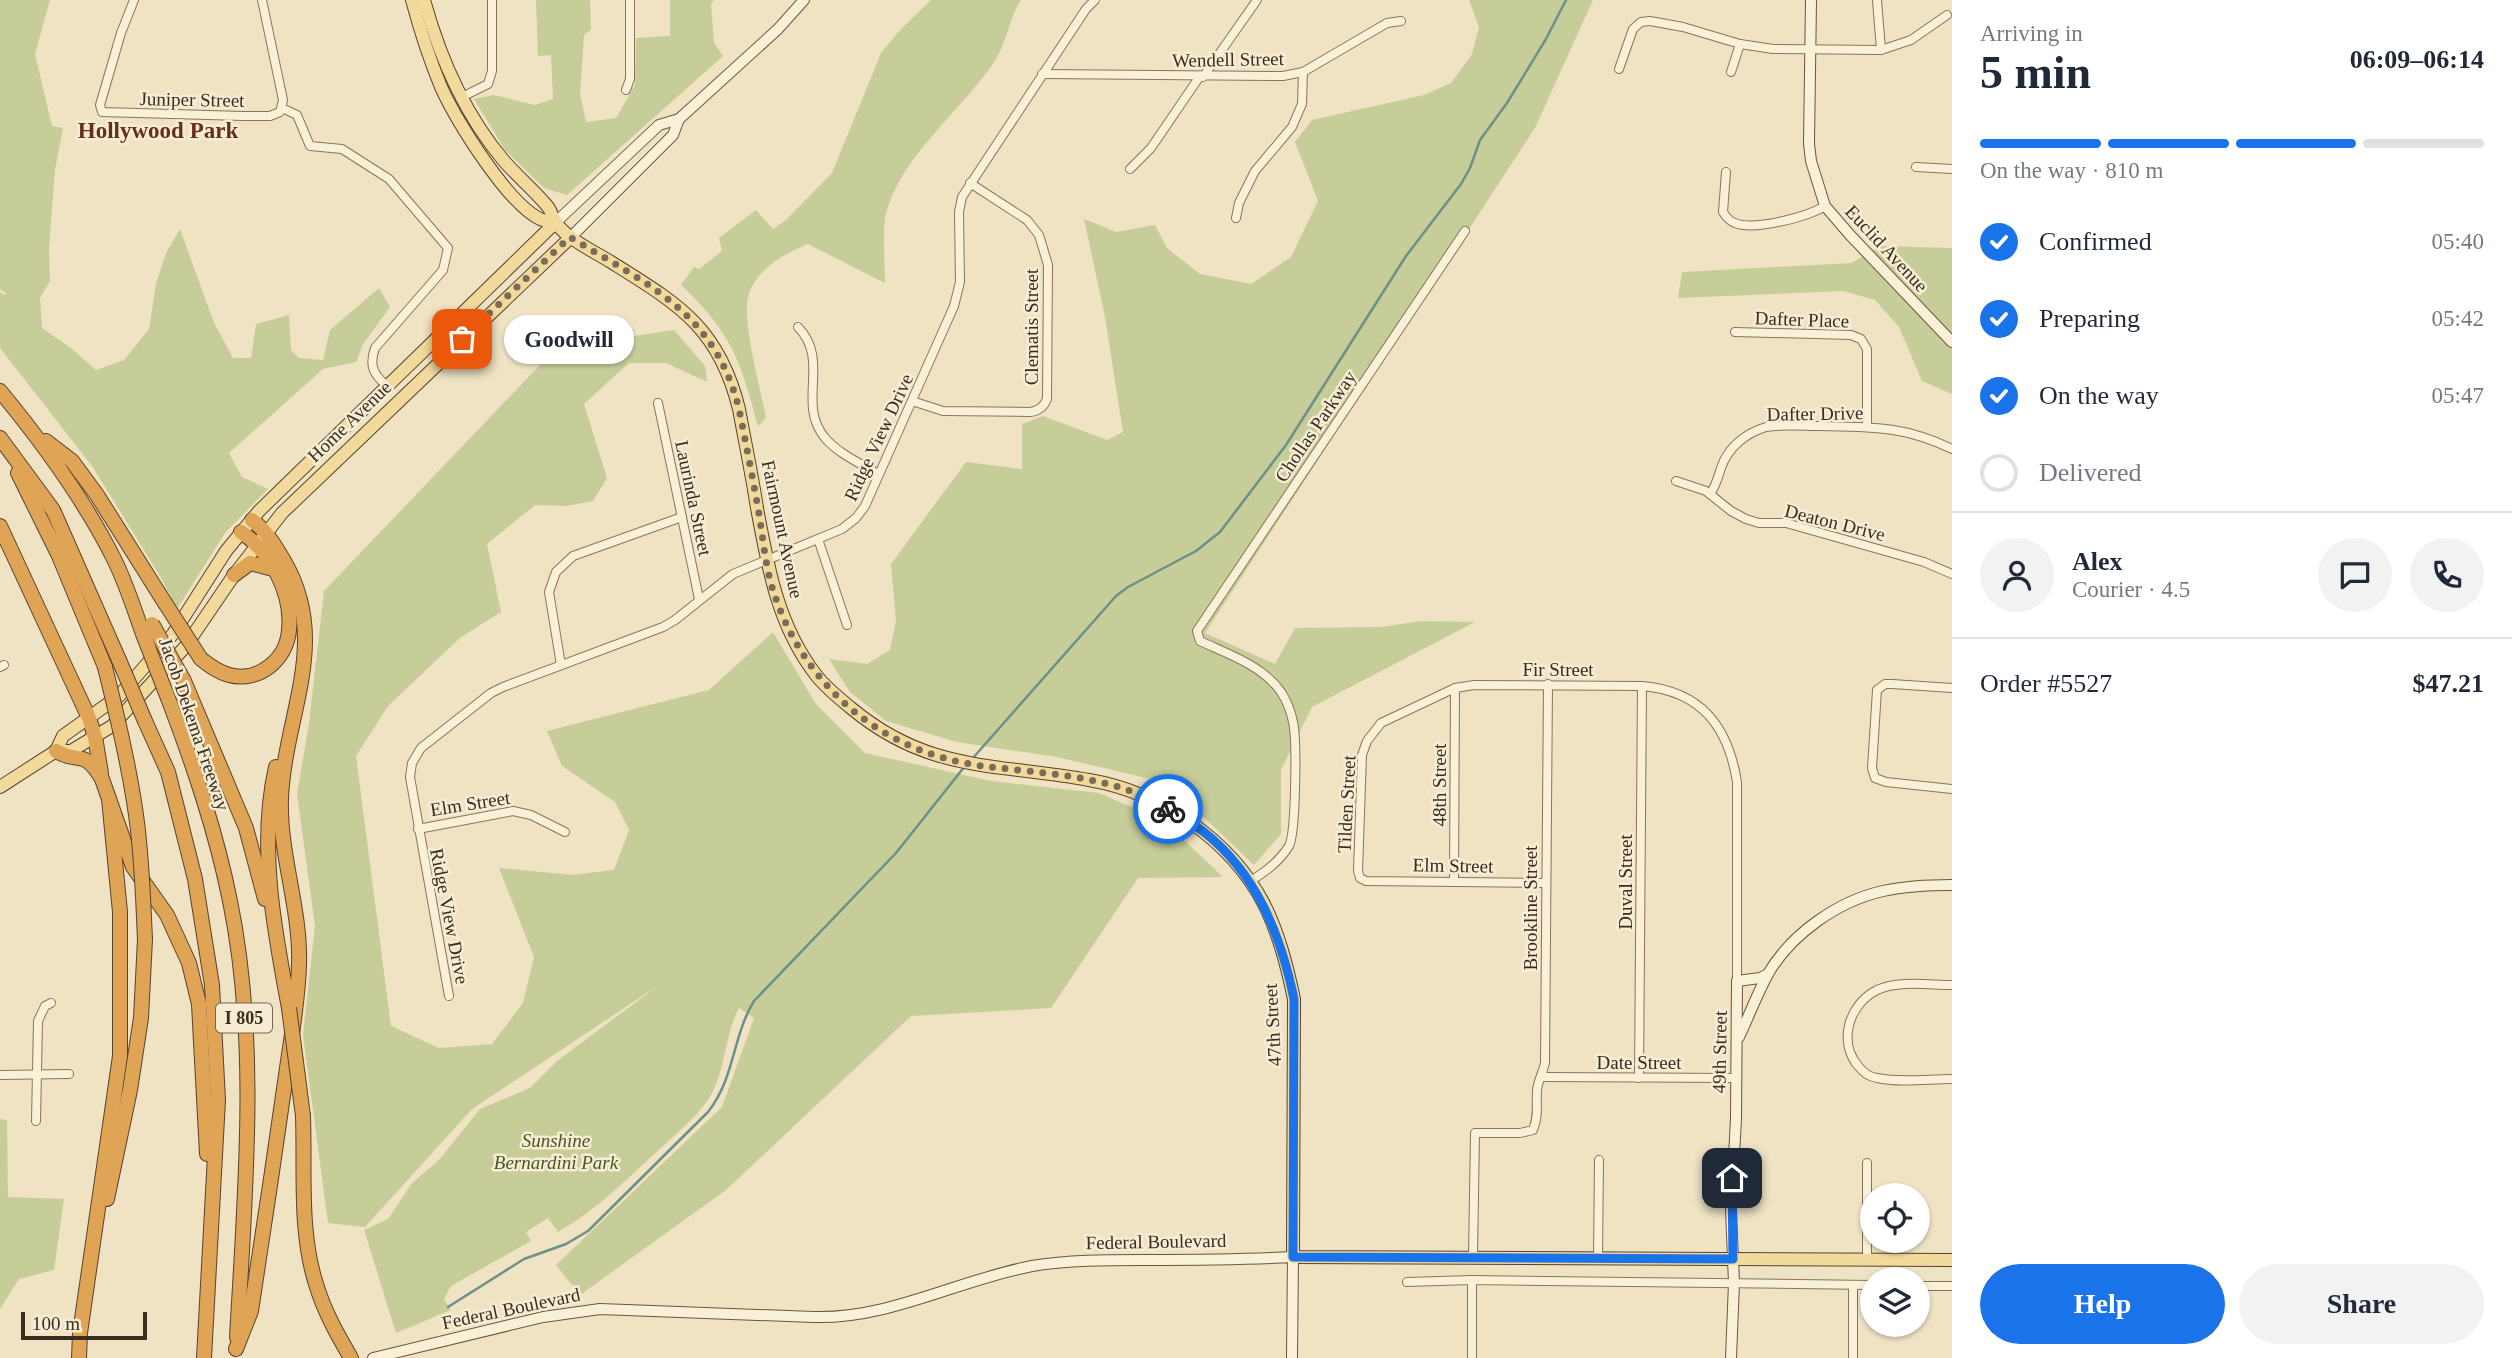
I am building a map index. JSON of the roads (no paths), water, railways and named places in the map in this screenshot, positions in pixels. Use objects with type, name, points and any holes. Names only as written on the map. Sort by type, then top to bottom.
[{"type":"highway","points":[[0,391],[34,432],[83,505],[115,560],[147,629],[184,681],[246,828],[277,942]]},
{"type":"highway","points":[[34,432],[72,461],[201,659],[215,670],[231,676],[249,677],[264,671],[276,661],[285,648],[289,632],[290,612],[285,591],[273,569],[262,537]]},
{"type":"highway","points":[[0,438],[59,556],[98,646],[126,753],[141,849],[145,939],[141,1018],[136,1056],[84,1306]]},
{"type":"highway","name":"I 805","points":[[0,438],[52,510],[119,660],[168,772],[195,879],[212,985],[218,1100],[204,1358]]},
{"type":"highway","points":[[235,1353],[251,1311],[297,995],[299,936],[284,852],[281,798],[306,642],[300,596],[288,567],[262,537],[252,520]]},
{"type":"highway","points":[[0,526],[89,718],[102,779],[133,867],[167,915],[189,963],[199,1004],[210,1257]]},
{"type":"highway","points":[[242,532],[262,537]]},
{"type":"highway","points":[[234,575],[250,563],[273,569]]},
{"type":"highway","name":"Jacob Dekema Freeway","points":[[147,629],[204,800],[230,902],[242,983],[246,1064],[245,1195],[235,1353]]},
{"type":"highway","points":[[302,674],[283,736],[270,803],[268,855],[277,942],[289,1008],[303,1116],[305,1227],[315,1283],[332,1327],[351,1358]]},
{"type":"highway","points":[[56,751],[64,756],[89,761],[102,779]]},
{"type":"highway","points":[[79,1358],[120,1056],[120,912],[110,799]]},
{"type":"main road","name":"Fairmount Avenue","points":[[412,0],[424,43],[455,100],[504,161],[551,209],[556,222],[570,237],[670,299],[697,324],[715,348],[731,381],[739,409],[772,587],[791,635],[816,675],[834,694],[871,725],[929,754],[953,761],[1114,785],[1159,803],[1203,832],[1226,852],[1249,882]]},
{"type":"main road","name":"Fairmount Avenue","points":[[424,0],[455,100]]},
{"type":"main road","name":"Home Avenue","points":[[0,787],[56,751],[63,736],[120,696],[173,634],[226,551],[311,457],[659,125],[679,119],[778,29],[803,0]]},
{"type":"main road","name":"Euclid Avenue","points":[[1811,0],[1809,144],[1811,161],[1825,206],[1850,236],[1952,342]]},
{"type":"main road","name":"Home Avenue","points":[[56,751],[71,751],[112,726],[185,647],[262,537],[292,503],[673,135],[679,119]]},
{"type":"main road","name":"47th Street","points":[[1249,882],[1263,903],[1278,936],[1294,999],[1292,1358]]},
{"type":"main road","points":[[1738,1040],[1768,974],[1801,935],[1827,915],[1881,891],[1915,886],[1952,885]]},
{"type":"main road","points":[[1737,981],[1760,978],[1768,974]]},
{"type":"main road","name":"49th Street","points":[[1731,1358],[1737,981]]},
{"type":"main road","name":"Federal Boulevard","points":[[373,1358],[543,1317],[600,1309],[831,1317],[887,1308],[1002,1273],[1034,1266],[1089,1260],[1251,1260],[1293,1257],[1952,1260]]},
{"type":"street","name":"Juniper Street","points":[[134,0],[107,80],[100,105],[102,112],[270,116],[281,110]]},
{"type":"street","points":[[262,0],[283,100],[281,110],[297,115],[310,146],[342,149],[389,179],[448,248],[443,270],[375,348],[371,360],[374,375],[386,385]]},
{"type":"street","points":[[455,100],[488,84],[492,71],[492,0]]},
{"type":"street","points":[[626,90],[630,79],[630,0]]},
{"type":"street","name":"Ridge View Drive","points":[[449,996],[410,777],[412,763],[421,748],[491,693],[663,627],[675,621],[733,574],[818,540],[842,529],[856,518],[865,506],[954,306],[960,282],[959,212],[962,197],[1042,74],[1095,0]]},
{"type":"street","points":[[1130,169],[1151,148],[1257,0]]},
{"type":"street","points":[[1877,0],[1881,50]]},
{"type":"street","points":[[1619,69],[1633,29],[1641,22],[1683,27],[1740,44],[1773,49],[1881,50],[1910,40],[1947,15]]},
{"type":"street","name":"Wendell Street","points":[[1042,74],[1283,76],[1303,72],[1387,23],[1401,21]]},
{"type":"street","points":[[1731,72],[1740,44]]},
{"type":"street","points":[[1236,218],[1239,203],[1255,172],[1292,127],[1302,104],[1303,72]]},
{"type":"street","points":[[1916,167],[1952,169]]},
{"type":"street","points":[[1726,172],[1723,212],[1729,220],[1738,225],[1785,222],[1815,213],[1825,206]]},
{"type":"street","name":"Clematis Street","points":[[912,401],[943,411],[1035,412],[1045,405],[1047,399],[1048,265],[1039,235],[1027,220],[970,183]]},
{"type":"street","name":"Chollas Parkway","points":[[1249,882],[1272,867],[1290,844],[1294,824],[1294,724],[1288,704],[1272,680],[1256,668],[1200,641],[1197,631],[1465,231]]},
{"type":"street","points":[[798,327],[813,350],[813,414],[823,436],[837,450],[878,474]]},
{"type":"street","name":"Dafter Place","points":[[1735,332],[1851,335],[1861,339],[1867,349],[1867,427]]},
{"type":"street","name":"Laurinda Street","points":[[658,403],[699,599]]},
{"type":"street","name":"Dafter Drive","points":[[1710,494],[1718,480],[1723,462],[1733,447],[1745,436],[1774,426],[1901,430],[1927,437],[1952,449]]},
{"type":"street","name":"Deaton Drive","points":[[1676,481],[1706,491],[1746,519],[1759,523],[1786,523],[1924,562],[1952,573]]},
{"type":"street","points":[[561,664],[550,592],[556,572],[573,556],[682,517]]},
{"type":"street","points":[[818,540],[847,625]]},
{"type":"street","name":"Fir Street","points":[[1372,733],[1381,723],[1455,688],[1474,685],[1548,684],[1642,686],[1669,690],[1697,705],[1716,723],[1730,748]]},
{"type":"street","name":"Brookline Street","points":[[1473,1257],[1475,1133],[1520,1133],[1534,1129],[1537,1121],[1537,1086],[1545,1063],[1548,684]]},
{"type":"street","points":[[1952,688],[1885,684],[1877,690],[1872,768],[1875,778],[1886,782],[1952,789]]},
{"type":"street","name":"Duval Street","points":[[1639,1078],[1642,686]]},
{"type":"street","name":"48th Street","points":[[1454,882],[1455,688]]},
{"type":"street","name":"Tilden Street","points":[[1360,877],[1362,755],[1372,733]]},
{"type":"street","name":"49th Street","points":[[1730,748],[1737,782],[1737,981]]},
{"type":"street","name":"Elm Street","points":[[418,829],[513,811],[531,815],[565,832]]},
{"type":"street","name":"Elm Street","points":[[1360,877],[1366,881],[1546,883]]},
{"type":"street","points":[[1952,985],[1886,987],[1864,999],[1850,1020],[1847,1033],[1849,1050],[1858,1066],[1869,1075],[1876,1078],[1952,1079]]},
{"type":"street","points":[[36,1121],[38,1021],[45,1006],[51,1003]]},
{"type":"street","points":[[0,1075],[69,1074]]},
{"type":"street","name":"Date Street","points":[[1542,1077],[1736,1078]]},
{"type":"street","points":[[1598,1258],[1599,1160]]},
{"type":"street","points":[[1867,1163],[1867,1260]]},
{"type":"street","points":[[1472,1280],[1472,1358]]},
{"type":"street","points":[[1407,1282],[1472,1280],[1860,1285]]},
{"type":"street","points":[[1853,1285],[1853,1358]]},
{"type":"street","points":[[1930,1286],[1952,1286]]},
{"type":"waterway","points":[[972,759],[1116,596],[1196,551],[1220,532],[1286,445],[1406,256],[1461,184],[1480,140],[1507,103],[1566,0]]},
{"type":"waterway","points":[[448,1307],[524,1259],[566,1244],[588,1231],[708,1112],[729,1071],[741,1029],[754,1001],[896,853],[965,766]]},
{"type":"place","name":"Goodwill","points":[[462,339]]},
{"type":"district","name":"Hollywood Park","points":[[158,130]]},
{"type":"park label","name":"Sunshine Bernardini Park","points":[[556,1151]]}]
